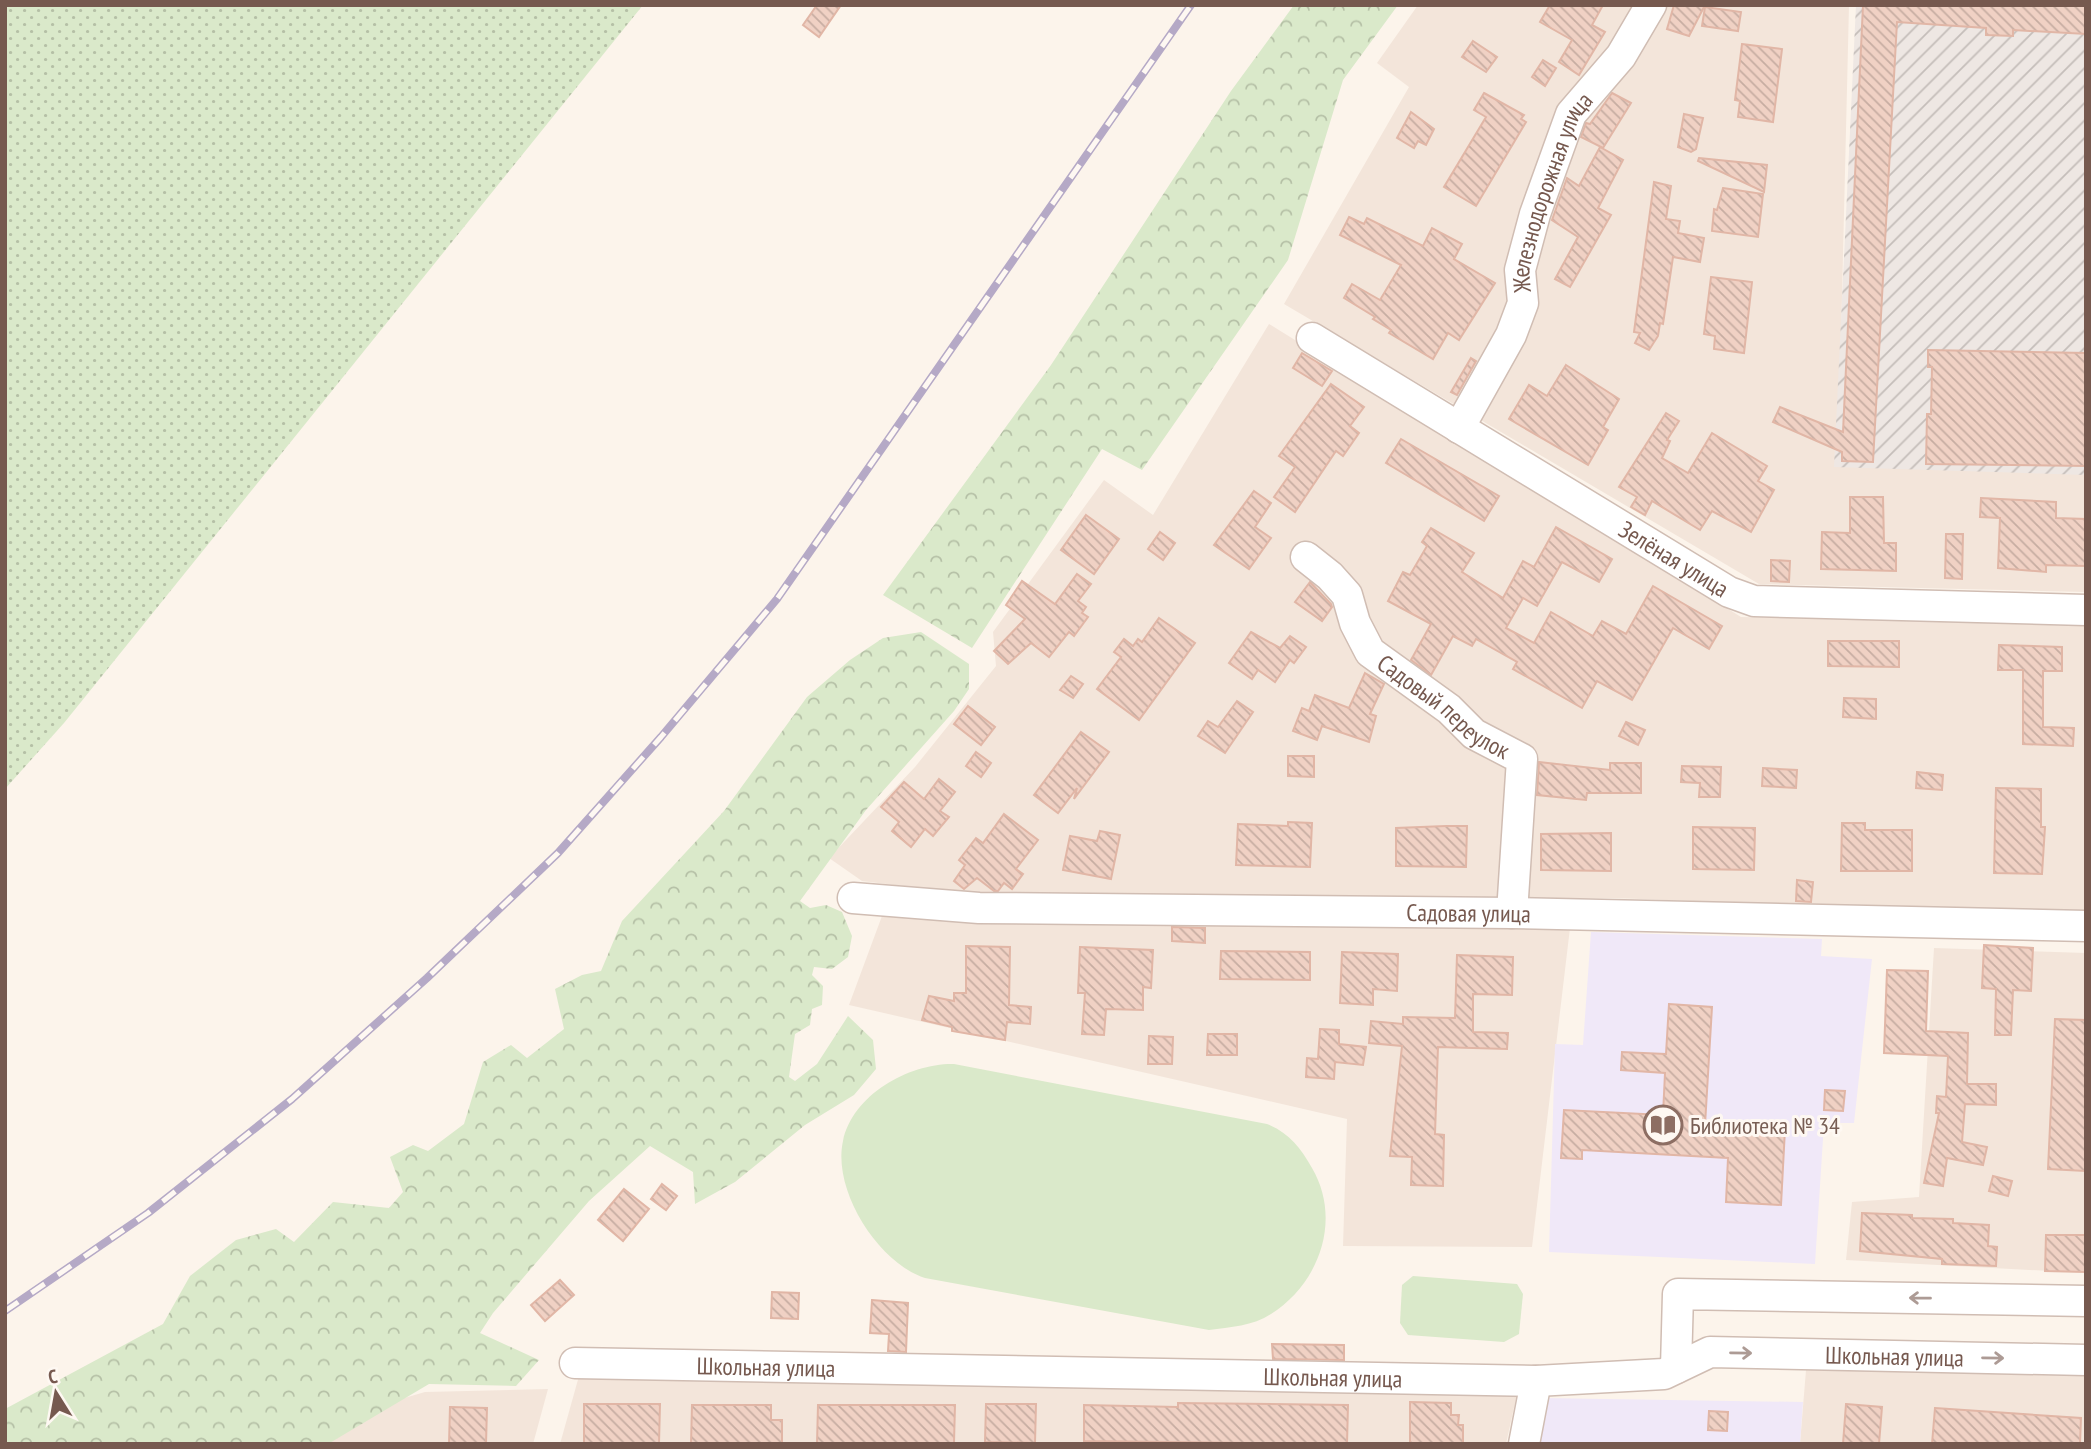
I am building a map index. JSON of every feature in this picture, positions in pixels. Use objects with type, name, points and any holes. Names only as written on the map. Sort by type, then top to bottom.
[{"type":"street","name":"Железнодорожная улица","points":[[1459,428],[1511,335],[1523,303],[1520,270],[1535,214],[1571,114],[1621,57],[1651,5]]},
{"type":"street","name":"Зелёная улица","points":[[1312,338],[1729,592],[1754,601],[2086,610]]},
{"type":"street","name":"Садовый переулок","points":[[1306,557],[1330,576],[1347,595],[1355,622],[1370,652],[1449,709],[1474,734],[1522,759],[1511,913]]},
{"type":"street","name":"Садовая улица","points":[[853,898],[979,908],[1511,913],[2086,926]]},
{"type":"street","points":[[1676,1368],[1678,1294],[2086,1301]]},
{"type":"street","name":"Школьная улица","points":[[575,1363],[1536,1381],[1664,1374],[1710,1352],[2086,1360]]},
{"type":"street","points":[[1524,1444],[1536,1381]]},
{"type":"shaded area","points":[[1418,5],[1849,5],[1838,463],[2086,468],[2086,592],[1759,584],[1284,304],[1409,87],[1377,63]]},
{"type":"shaded area","points":[[1856,5],[2086,5],[2086,475],[1834,467]]},
{"type":"shaded area","points":[[1269,324],[1741,617],[2086,624],[2086,916],[1614,898],[1009,899],[862,881],[829,858],[915,767],[996,666],[993,632],[1104,480],[1153,515]]},
{"type":"shaded area","points":[[882,916],[1570,928],[1532,1247],[1343,1246],[1347,1119],[849,1005]]},
{"type":"shaded area","points":[[1591,932],[1822,939],[1821,956],[1872,959],[1854,1123],[1824,1123],[1815,1264],[1549,1252],[1555,1044],[1583,1045]]},
{"type":"shaded area","points":[[1934,948],[2086,953],[2086,1273],[1846,1260],[1852,1202],[1919,1197]]},
{"type":"shaded area","points":[[1806,1370],[2086,1374],[2086,1444],[1800,1444]]},
{"type":"shaded area","points":[[579,1376],[1518,1389],[1506,1444],[560,1444]]},
{"type":"shaded area","points":[[548,1389],[533,1444],[322,1444],[394,1401],[425,1392]]},
{"type":"shaded area","points":[[1542,1398],[1803,1402],[1800,1444],[1535,1444]]},
{"type":"green space","points":[[5,5],[643,5],[64,723],[5,789]]},
{"type":"green space","points":[[1294,5],[1398,5],[1343,80],[1288,260],[1142,470],[1102,449],[972,648],[883,595],[1051,365],[1231,91]]},
{"type":"green space","points":[[921,632],[969,664],[969,689],[954,711],[866,810],[800,901],[810,908],[826,905],[842,912],[852,936],[848,957],[832,969],[814,967],[812,975],[823,986],[822,1005],[812,1009],[810,1025],[795,1034],[789,1077],[795,1081],[817,1064],[848,1016],[873,1040],[876,1069],[854,1095],[805,1125],[735,1182],[695,1204],[693,1172],[650,1146],[589,1201],[493,1313],[480,1333],[539,1360],[516,1386],[429,1384],[328,1444],[5,1444],[5,1409],[163,1324],[190,1276],[236,1240],[276,1229],[294,1242],[333,1202],[389,1208],[403,1192],[390,1157],[413,1145],[428,1151],[464,1124],[483,1062],[511,1045],[527,1058],[564,1029],[555,989],[582,975],[601,971],[622,921],[724,811],[807,697],[850,660],[883,638]]},
{"type":"green space","points":[[954,1064],[1267,1124],[1275,1128],[1288,1136],[1298,1147],[1321,1188],[1325,1228],[1321,1249],[1313,1268],[1288,1301],[1271,1314],[1249,1324],[1209,1330],[925,1278],[908,1270],[891,1257],[862,1222],[845,1181],[841,1160],[843,1141],[858,1109],[886,1084],[919,1069]]},
{"type":"green space","points":[[1413,1276],[1517,1284],[1523,1294],[1519,1334],[1504,1342],[1408,1335],[1400,1323],[1402,1285]]},
{"type":"building","points":[[817,5],[841,5],[819,37],[803,25]]},
{"type":"building","points":[[1550,5],[1603,5],[1592,25],[1605,32],[1579,75],[1559,62],[1572,40],[1540,22]]},
{"type":"building","points":[[1674,5],[1705,5],[1689,36],[1667,29]]},
{"type":"building","points":[[1863,5],[2086,5],[2086,34],[2013,30],[2013,36],[1986,35],[1986,28],[1897,22],[1873,462],[1842,461],[1842,452],[1773,422],[1780,407],[1843,432]]},
{"type":"building","points":[[1705,7],[1741,12],[1738,31],[1702,26]]},
{"type":"building","points":[[1473,41],[1497,57],[1486,72],[1462,57]]},
{"type":"building","points":[[1742,44],[1782,49],[1773,122],[1738,117],[1740,101],[1735,100]]},
{"type":"building","points":[[1543,60],[1556,68],[1545,86],[1532,77]]},
{"type":"building","points":[[1484,93],[1524,115],[1521,119],[1526,122],[1476,206],[1444,187],[1486,117],[1474,110]]},
{"type":"building","points":[[1612,93],[1631,103],[1603,148],[1581,137],[1586,123],[1590,124]]},
{"type":"building","points":[[1411,112],[1434,129],[1426,145],[1418,141],[1414,148],[1397,138]]},
{"type":"building","points":[[1684,114],[1703,118],[1696,149],[1691,152],[1678,147]]},
{"type":"building","points":[[1600,147],[1623,160],[1598,208],[1611,215],[1570,287],[1555,279],[1578,237],[1552,220],[1567,178],[1579,186]]},
{"type":"building","points":[[1699,158],[1767,165],[1764,192],[1698,161]]},
{"type":"building","points":[[1654,182],[1671,186],[1666,219],[1680,221],[1678,233],[1704,238],[1700,262],[1673,257],[1663,324],[1660,323],[1658,336],[1649,350],[1635,343],[1640,333],[1634,332]]},
{"type":"building","points":[[1723,188],[1763,194],[1758,237],[1712,231],[1714,209],[1717,210]]},
{"type":"building","points":[[1349,217],[1364,224],[1367,218],[1423,246],[1432,228],[1462,244],[1454,259],[1495,283],[1459,340],[1448,333],[1433,359],[1389,333],[1391,330],[1373,319],[1375,317],[1344,298],[1352,284],[1380,300],[1401,265],[1340,235]]},
{"type":"building","points":[[1711,277],[1752,282],[1744,353],[1714,349],[1715,336],[1704,334]]},
{"type":"building","points":[[1928,350],[2086,353],[2086,466],[1926,464],[1932,367],[1928,367]]},
{"type":"building","points":[[1302,353],[1332,371],[1322,386],[1293,368]]},
{"type":"building","points":[[1471,358],[1476,361],[1457,395],[1451,392]]},
{"type":"building","points":[[1566,365],[1619,399],[1603,427],[1608,430],[1588,465],[1509,419],[1529,385],[1547,396]]},
{"type":"building","points":[[1331,384],[1364,407],[1350,426],[1359,433],[1343,456],[1336,451],[1295,512],[1274,497],[1295,467],[1279,456]]},
{"type":"building","points":[[1666,413],[1679,421],[1667,440],[1670,441],[1662,458],[1688,473],[1712,433],[1767,466],[1758,481],[1774,490],[1751,532],[1712,511],[1700,530],[1652,501],[1645,515],[1631,507],[1637,497],[1619,487]]},
{"type":"building","points":[[1401,439],[1499,496],[1484,521],[1386,463]]},
{"type":"building","points":[[1254,491],[1271,503],[1255,527],[1271,538],[1249,569],[1214,545]]},
{"type":"building","points":[[1850,497],[1883,497],[1884,543],[1896,543],[1896,571],[1821,569],[1822,532],[1850,533]]},
{"type":"building","points":[[1981,498],[2056,502],[2056,518],[2086,519],[2086,566],[2046,565],[2046,572],[1998,568],[2000,518],[1980,517]]},
{"type":"building","points":[[1086,515],[1119,539],[1094,574],[1061,550]]},
{"type":"building","points":[[1556,527],[1612,559],[1599,582],[1562,562],[1537,606],[1523,598],[1506,628],[1534,643],[1551,612],[1593,636],[1602,621],[1626,634],[1653,586],[1722,626],[1709,649],[1673,628],[1632,700],[1597,681],[1582,708],[1513,669],[1517,662],[1476,639],[1472,646],[1453,636],[1431,675],[1411,660],[1431,624],[1388,601],[1403,572],[1410,575],[1427,546],[1422,542],[1431,528],[1474,553],[1462,572],[1503,598],[1523,561],[1534,567]]},
{"type":"building","points":[[1160,532],[1175,543],[1163,560],[1148,549]]},
{"type":"building","points":[[1946,534],[1963,534],[1962,579],[1945,578]]},
{"type":"building","points":[[1771,560],[1790,561],[1789,582],[1771,581]]},
{"type":"building","points":[[1077,574],[1091,584],[1078,601],[1086,607],[1082,613],[1088,617],[1074,636],[1069,632],[1049,657],[1031,643],[1008,664],[994,651],[1025,619],[1006,605],[1022,581],[1055,604]]},
{"type":"building","points":[[1310,582],[1332,607],[1322,621],[1295,602]]},
{"type":"building","points":[[1159,618],[1195,643],[1139,720],[1097,689],[1121,657],[1114,652],[1124,639],[1133,646],[1138,639],[1142,642]]},
{"type":"building","points":[[1251,632],[1280,648],[1290,636],[1306,647],[1294,663],[1290,660],[1275,682],[1258,670],[1252,679],[1229,663]]},
{"type":"building","points":[[1828,641],[1899,641],[1899,667],[1828,666]]},
{"type":"building","points":[[1999,645],[2062,647],[2062,671],[2043,671],[2043,727],[2074,728],[2073,746],[2023,744],[2023,670],[1998,670]]},
{"type":"building","points":[[1365,673],[1384,684],[1370,714],[1376,716],[1369,742],[1322,726],[1317,740],[1293,731],[1302,708],[1309,711],[1315,695],[1349,708]]},
{"type":"building","points":[[1071,676],[1083,684],[1073,698],[1060,690]]},
{"type":"building","points":[[1844,698],[1876,699],[1876,719],[1843,717]]},
{"type":"building","points":[[1237,701],[1253,712],[1225,753],[1198,736],[1208,721],[1218,727]]},
{"type":"building","points":[[968,706],[995,727],[981,745],[954,724]]},
{"type":"building","points":[[1626,722],[1645,730],[1638,745],[1619,736]]},
{"type":"building","points":[[1081,732],[1109,752],[1074,799],[1077,788],[1058,813],[1034,795]]},
{"type":"building","points":[[976,752],[991,763],[981,777],[966,766]]},
{"type":"building","points":[[1288,756],[1314,756],[1314,777],[1288,776]]},
{"type":"building","points":[[1539,762],[1610,770],[1610,763],[1641,763],[1641,793],[1587,793],[1586,800],[1537,795]]},
{"type":"building","points":[[1682,766],[1721,767],[1720,797],[1699,797],[1700,783],[1681,782]]},
{"type":"building","points":[[1763,768],[1797,770],[1796,788],[1762,786]]},
{"type":"building","points":[[1917,772],[1943,775],[1942,790],[1916,788]]},
{"type":"building","points":[[939,779],[955,792],[940,811],[949,817],[933,836],[925,829],[911,847],[892,831],[899,822],[881,807],[904,782],[924,799]]},
{"type":"building","points":[[1996,788],[2041,789],[2041,827],[2045,827],[2042,874],[1994,873]]},
{"type":"building","points":[[1004,814],[1038,840],[1016,869],[1023,874],[1012,889],[1004,883],[998,891],[994,891],[977,878],[964,889],[954,881],[965,865],[959,860],[976,838],[983,843]]},
{"type":"building","points":[[1288,822],[1312,823],[1310,867],[1236,865],[1238,824],[1288,826]]},
{"type":"building","points":[[1842,823],[1865,823],[1865,830],[1912,830],[1912,871],[1841,871]]},
{"type":"building","points":[[1467,826],[1466,867],[1396,866],[1396,828]]},
{"type":"building","points":[[1693,827],[1755,828],[1754,870],[1693,869]]},
{"type":"building","points":[[1100,831],[1120,835],[1111,879],[1063,870],[1070,836],[1097,841]]},
{"type":"building","points":[[1611,833],[1611,871],[1541,870],[1541,834]]},
{"type":"building","points":[[1797,880],[1813,882],[1811,902],[1796,901]]},
{"type":"building","points":[[1172,927],[1205,928],[1205,943],[1172,941]]},
{"type":"building","points":[[1984,945],[2033,948],[2031,991],[2013,990],[2011,1035],[1995,1035],[1996,989],[1982,988]]},
{"type":"building","points":[[966,946],[1010,947],[1009,1005],[1031,1007],[1030,1024],[1007,1022],[1005,1040],[952,1031],[952,1027],[922,1020],[929,996],[954,1001],[954,993],[966,993]]},
{"type":"building","points":[[1080,947],[1153,950],[1151,988],[1143,987],[1143,1010],[1106,1009],[1104,1035],[1082,1034],[1085,993],[1078,993]]},
{"type":"building","points":[[1221,951],[1310,952],[1310,980],[1220,979]]},
{"type":"building","points":[[1342,952],[1398,954],[1397,991],[1373,989],[1373,1005],[1340,1003]]},
{"type":"building","points":[[1457,955],[1513,957],[1512,995],[1473,994],[1473,1032],[1508,1033],[1507,1049],[1438,1047],[1435,1134],[1444,1135],[1443,1186],[1411,1185],[1412,1157],[1390,1156],[1402,1046],[1369,1043],[1371,1021],[1403,1024],[1403,1017],[1455,1018]]},
{"type":"building","points":[[1887,970],[1928,971],[1926,1031],[1968,1033],[1967,1084],[1996,1084],[1996,1105],[1965,1104],[1962,1142],[1987,1147],[1983,1165],[1947,1158],[1943,1186],[1924,1183],[1939,1113],[1936,1113],[1937,1096],[1946,1097],[1948,1056],[1884,1053]]},
{"type":"building","points":[[1669,1004],[1712,1007],[1705,1125],[1785,1129],[1781,1205],[1726,1202],[1728,1158],[1582,1150],[1582,1159],[1561,1158],[1564,1110],[1663,1115],[1665,1073],[1621,1070],[1622,1052],[1666,1054]]},
{"type":"building","points":[[2055,1019],[2086,1020],[2085,1171],[2048,1169]]},
{"type":"building","points":[[1320,1029],[1339,1030],[1339,1044],[1366,1047],[1363,1065],[1335,1062],[1334,1079],[1306,1077],[1307,1058],[1318,1059]]},
{"type":"building","points":[[1208,1034],[1237,1034],[1237,1055],[1207,1055]]},
{"type":"building","points":[[1149,1036],[1173,1037],[1172,1064],[1148,1064]]},
{"type":"building","points":[[1825,1090],[1845,1091],[1843,1111],[1824,1110]]},
{"type":"building","points":[[1993,1176],[2012,1181],[2008,1196],[1989,1191]]},
{"type":"building","points":[[662,1184],[677,1196],[666,1210],[651,1199]]},
{"type":"building","points":[[624,1189],[649,1209],[623,1241],[598,1220]]},
{"type":"building","points":[[1862,1213],[1912,1215],[1912,1218],[1953,1219],[1953,1223],[1989,1225],[1988,1246],[1997,1247],[1996,1266],[1942,1264],[1942,1259],[1860,1251]]},
{"type":"building","points":[[2046,1235],[2086,1235],[2086,1272],[2045,1271]]},
{"type":"building","points":[[560,1280],[574,1295],[545,1321],[531,1305]]},
{"type":"building","points":[[772,1292],[799,1293],[798,1319],[771,1318]]},
{"type":"building","points":[[872,1300],[908,1303],[906,1352],[888,1351],[889,1334],[870,1333]]},
{"type":"building","points":[[1272,1344],[1344,1345],[1344,1360],[1273,1359]]},
{"type":"building","points":[[1410,1402],[1451,1403],[1451,1415],[1459,1415],[1458,1425],[1463,1425],[1463,1444],[1410,1444]]},
{"type":"building","points":[[1178,1403],[1348,1405],[1347,1444],[1084,1441],[1084,1405],[1178,1407]]},
{"type":"building","points":[[584,1404],[660,1404],[659,1444],[584,1444]]},
{"type":"building","points":[[986,1404],[1036,1404],[1035,1443],[985,1442]]},
{"type":"building","points":[[1846,1404],[1882,1407],[1879,1444],[1843,1444]]},
{"type":"building","points":[[692,1405],[771,1405],[771,1420],[782,1420],[782,1444],[691,1444]]},
{"type":"building","points":[[818,1405],[955,1405],[954,1443],[817,1444]]},
{"type":"building","points":[[450,1407],[487,1408],[486,1444],[449,1444]]},
{"type":"building","points":[[1935,1408],[2081,1418],[2080,1444],[1932,1444]]},
{"type":"building","points":[[1709,1411],[1728,1412],[1727,1431],[1708,1430]]},
{"type":"railway","points":[[5,1311],[148,1213],[292,1099],[427,978],[558,853],[661,737],[777,599],[1191,5]]},
{"type":"place","name":"Библиотека № 34","points":[[1663,1125]]}]
